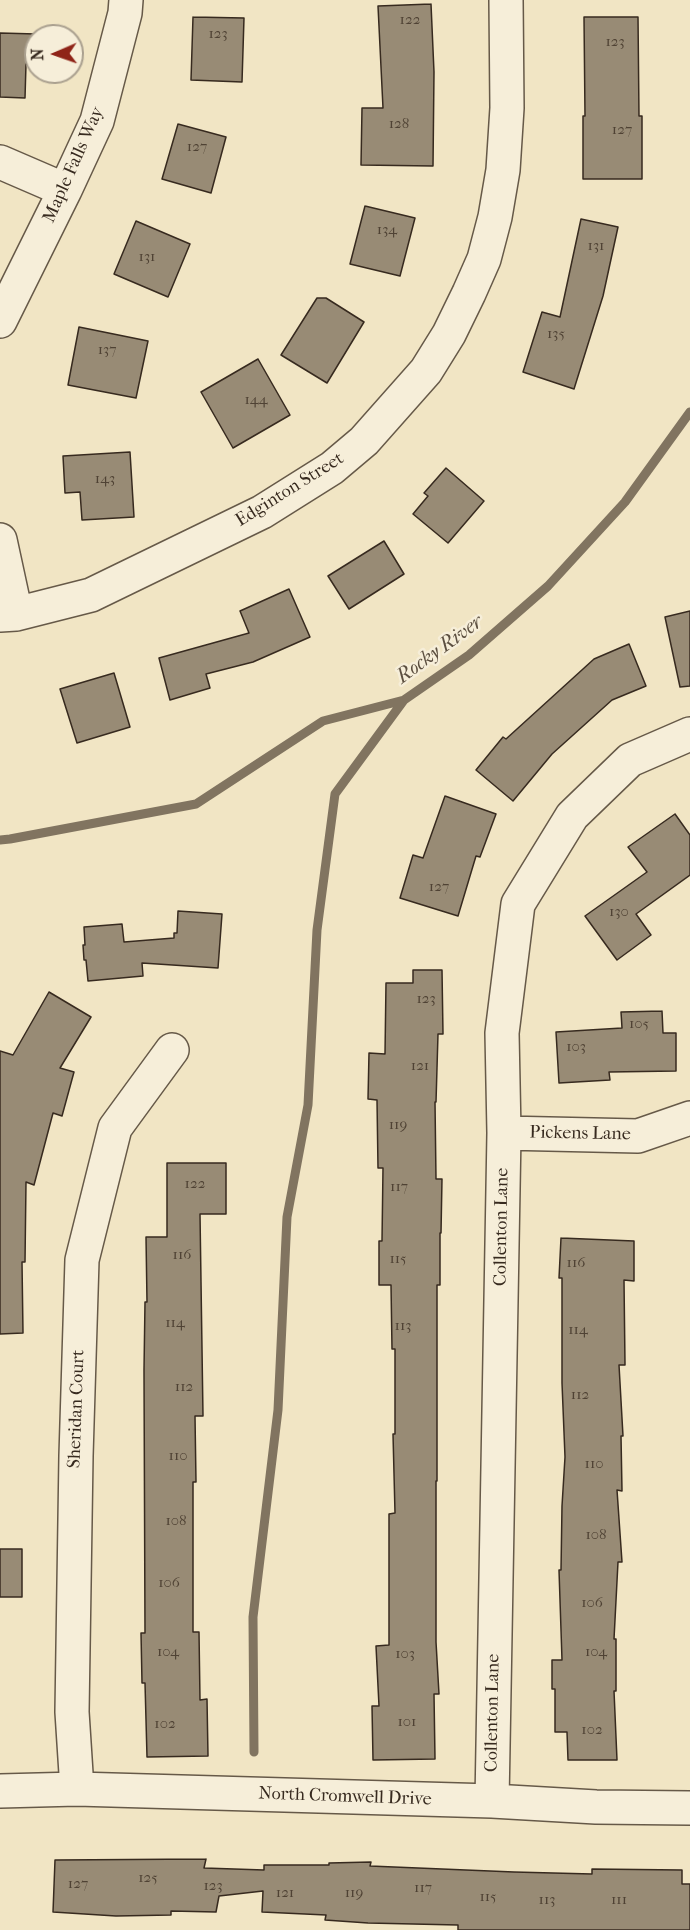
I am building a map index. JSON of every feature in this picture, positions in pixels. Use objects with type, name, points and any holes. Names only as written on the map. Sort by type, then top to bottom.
[{"type":"street","name":"Maple Falls Way","points":[[0,321],[66,190],[97,121],[125,13],[126,0]]},
{"type":"street","name":"Edginton Street","points":[[8,615],[91,595],[262,512],[332,468],[364,441],[426,371],[449,334],[469,293],[484,259],[495,217],[503,170],[507,108],[506,0]]},
{"type":"street","points":[[0,162],[66,190]]},
{"type":"street","points":[[0,540],[8,615]]},
{"type":"street","name":"Collenton Lane","points":[[492,1801],[504,1133],[502,1033],[518,904],[572,816],[630,760],[690,734]]},
{"type":"street","name":"Sheridan Court","points":[[77,1789],[72,1712],[82,1260],[115,1128],[171,1050]]},
{"type":"street","name":"Pickens Lane","points":[[504,1133],[638,1136],[690,1118]]},
{"type":"street","name":"North Cromwell Drive","points":[[0,1791],[77,1789],[492,1801],[596,1807],[690,1808]]},
{"type":"building","points":[[431,4],[434,72],[433,166],[361,165],[362,108],[383,108],[378,6]]},
{"type":"building","points":[[193,17],[244,18],[242,82],[191,80]]},
{"type":"building","points":[[584,17],[638,17],[642,179],[583,179]]},
{"type":"building","points":[[0,33],[24,34],[25,98],[0,97]]},
{"type":"building","points":[[178,124],[226,137],[211,193],[162,179]]},
{"type":"building","points":[[365,206],[415,218],[400,276],[350,264]]},
{"type":"building","points":[[581,219],[618,227],[603,296],[574,389],[523,372],[542,312],[560,317]]},
{"type":"building","points":[[136,221],[190,244],[168,297],[114,274]]},
{"type":"building","points":[[317,298],[326,298],[364,322],[327,383],[281,355]]},
{"type":"building","points":[[79,327],[148,341],[136,398],[68,385]]},
{"type":"building","points":[[258,359],[290,415],[233,448],[201,392]]},
{"type":"building","points":[[130,452],[134,517],[82,520],[80,492],[65,493],[63,456]]},
{"type":"building","points":[[446,468],[484,501],[448,543],[413,514],[428,496],[424,493]]},
{"type":"building","points":[[384,541],[404,574],[349,609],[328,576]]},
{"type":"building","points":[[289,589],[310,637],[253,662],[206,674],[210,688],[170,700],[159,658],[249,633],[240,611]]},
{"type":"building","points":[[690,611],[690,686],[680,687],[665,617]]},
{"type":"building","points":[[629,644],[646,686],[612,700],[552,754],[513,801],[476,770],[503,737],[506,739],[594,659]]},
{"type":"building","points":[[114,673],[130,727],[77,743],[60,689]]},
{"type":"building","points":[[445,796],[496,814],[480,857],[476,856],[458,916],[400,898],[413,855],[423,858]]},
{"type":"building","points":[[675,814],[690,835],[690,875],[636,914],[651,935],[617,960],[585,916],[647,872],[628,847]]},
{"type":"building","points":[[178,911],[222,914],[218,968],[142,963],[143,976],[88,981],[86,960],[84,960],[84,927],[122,924],[124,942],[174,938],[174,933],[177,933]]},
{"type":"building","points":[[413,970],[442,970],[443,1034],[438,1034],[435,1102],[436,1179],[442,1179],[440,1285],[437,1285],[436,1642],[439,1694],[434,1694],[435,1759],[373,1760],[372,1706],[379,1706],[376,1646],[389,1645],[389,1514],[395,1513],[393,1434],[395,1434],[395,1349],[392,1349],[391,1285],[379,1285],[383,1168],[378,1168],[377,1100],[368,1099],[369,1053],[385,1054],[386,983],[413,983]]},
{"type":"building","points":[[49,992],[91,1017],[60,1068],[74,1072],[62,1116],[53,1113],[34,1185],[26,1182],[25,1262],[22,1262],[23,1333],[0,1334],[0,1051],[13,1055]]},
{"type":"building","points":[[662,1011],[663,1033],[676,1033],[676,1071],[609,1072],[610,1080],[559,1083],[556,1032],[622,1028],[621,1012]]},
{"type":"building","points":[[167,1163],[226,1163],[226,1214],[200,1214],[203,1416],[195,1416],[193,1632],[199,1632],[200,1700],[207,1699],[208,1756],[147,1757],[141,1633],[145,1633],[146,1237],[167,1237]]},
{"type":"building","points":[[561,1238],[634,1241],[634,1281],[624,1280],[625,1365],[619,1365],[623,1436],[621,1436],[622,1491],[617,1490],[622,1562],[618,1562],[614,1639],[616,1639],[616,1691],[614,1691],[617,1760],[568,1760],[567,1732],[555,1732],[552,1660],[562,1660],[559,1570],[561,1570],[565,1457],[562,1278],[559,1278]]},
{"type":"building","points":[[0,1549],[22,1549],[22,1597],[0,1597]]},
{"type":"building","points":[[206,1859],[204,1868],[264,1870],[264,1865],[329,1865],[329,1863],[371,1862],[370,1866],[514,1872],[592,1874],[592,1869],[682,1870],[682,1884],[690,1884],[690,1930],[458,1930],[458,1925],[325,1920],[326,1915],[262,1912],[263,1891],[219,1896],[216,1912],[171,1911],[171,1915],[116,1916],[53,1912],[55,1860]]},
{"type":"waterway","name":"Rocky River","points":[[0,840],[196,804],[323,721],[404,700],[469,655],[548,586],[625,502],[690,412]]},
{"type":"waterway","points":[[254,1752],[253,1617],[278,1410],[287,1217],[308,1105],[317,930],[335,794],[404,700]]}]
